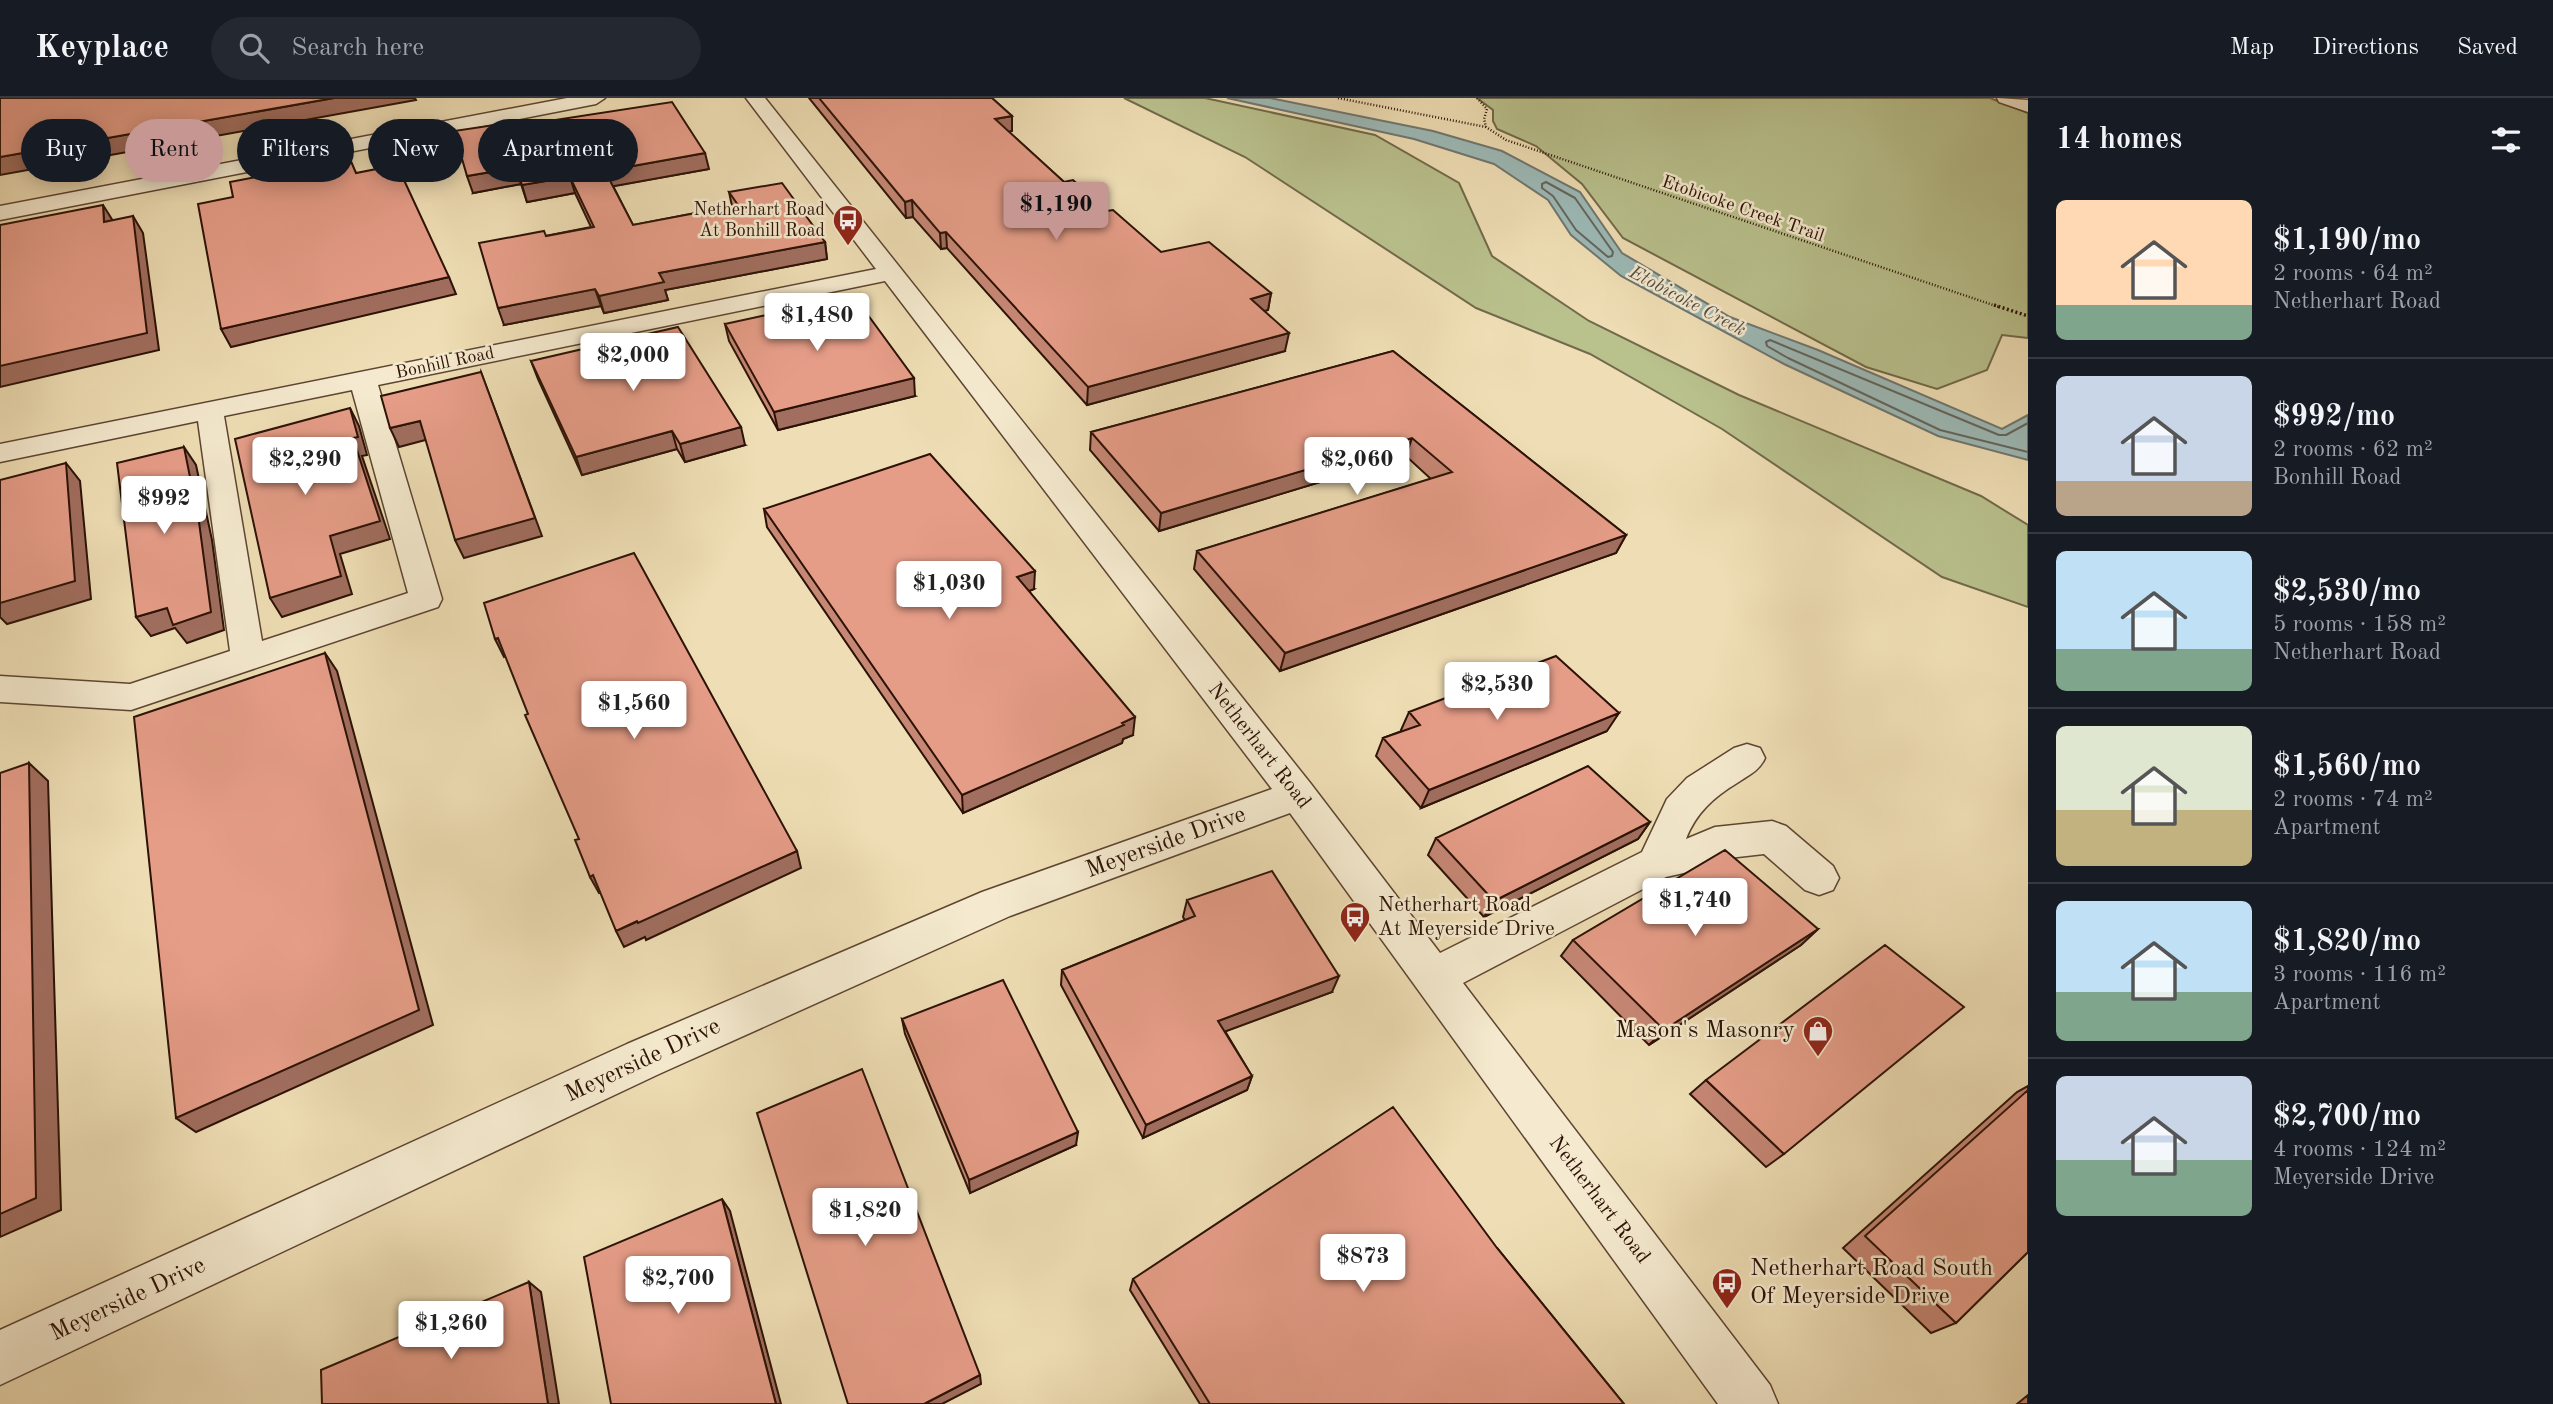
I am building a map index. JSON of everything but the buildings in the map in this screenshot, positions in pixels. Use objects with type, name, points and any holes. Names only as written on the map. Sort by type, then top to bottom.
[{"type":"street","points":[[464,123],[596,98]]},
{"type":"street","name":"Netherhart Road","points":[[755,98],[1298,795],[1751,1404]]},
{"type":"street","points":[[2006,98],[2028,106]]},
{"type":"street","points":[[0,213],[368,142]]},
{"type":"street","name":"Bonhill Road","points":[[0,453],[890,274]]},
{"type":"street","points":[[0,689],[131,696],[426,599],[363,380]]},
{"type":"street","points":[[210,412],[248,658]]},
{"type":"street","points":[[1659,862],[1668,831],[1683,802],[1700,786],[1747,758]]},
{"type":"street","name":"Meyerside Drive","points":[[0,1358],[643,1059],[996,904],[1298,795]]},
{"type":"street","points":[[1434,977],[1659,862],[1684,858],[1715,843],[1772,837],[1819,878]]},
{"type":"path","name":"Etobicoke Creek Trail","points":[[1338,98],[1486,127],[1506,140],[1914,280],[2028,316]]},
{"type":"path","points":[[1477,98],[1487,109],[1484,119],[1486,127]]},
{"type":"green space","points":[[1124,98],[1205,98],[1375,135],[1459,183],[1492,256],[1589,321],[1739,395],[1981,496],[2028,525],[2028,607],[1942,577],[1722,429],[1590,354],[1476,308],[1245,157]]},
{"type":"green space","points":[[1477,98],[1990,98],[2028,113],[2028,338],[2002,335],[1987,370],[1937,389],[1866,367],[1623,238],[1582,184],[1536,146],[1497,129],[1493,121],[1493,110]]},
{"type":"water","name":"Etobicoke Creek","points":[[1227,98],[1270,98],[1433,131],[1502,151],[1580,192],[1622,253],[1730,317],[1818,350],[2002,429],[2028,415],[2028,460],[1938,436],[1784,364],[1621,276],[1571,235],[1548,200],[1494,164],[1414,139]]},
{"type":"place","name":"Netherhart Road At Bonhill Road","points":[[848,247]]},
{"type":"place","name":"Netherhart Road At Meyerside Drive","points":[[1355,944]]},
{"type":"place","name":"Mason's Masonry","points":[[1818,1058]]},
{"type":"place","name":"Netherhart Road South Of Meyerside Drive","points":[[1727,1310]]}]
